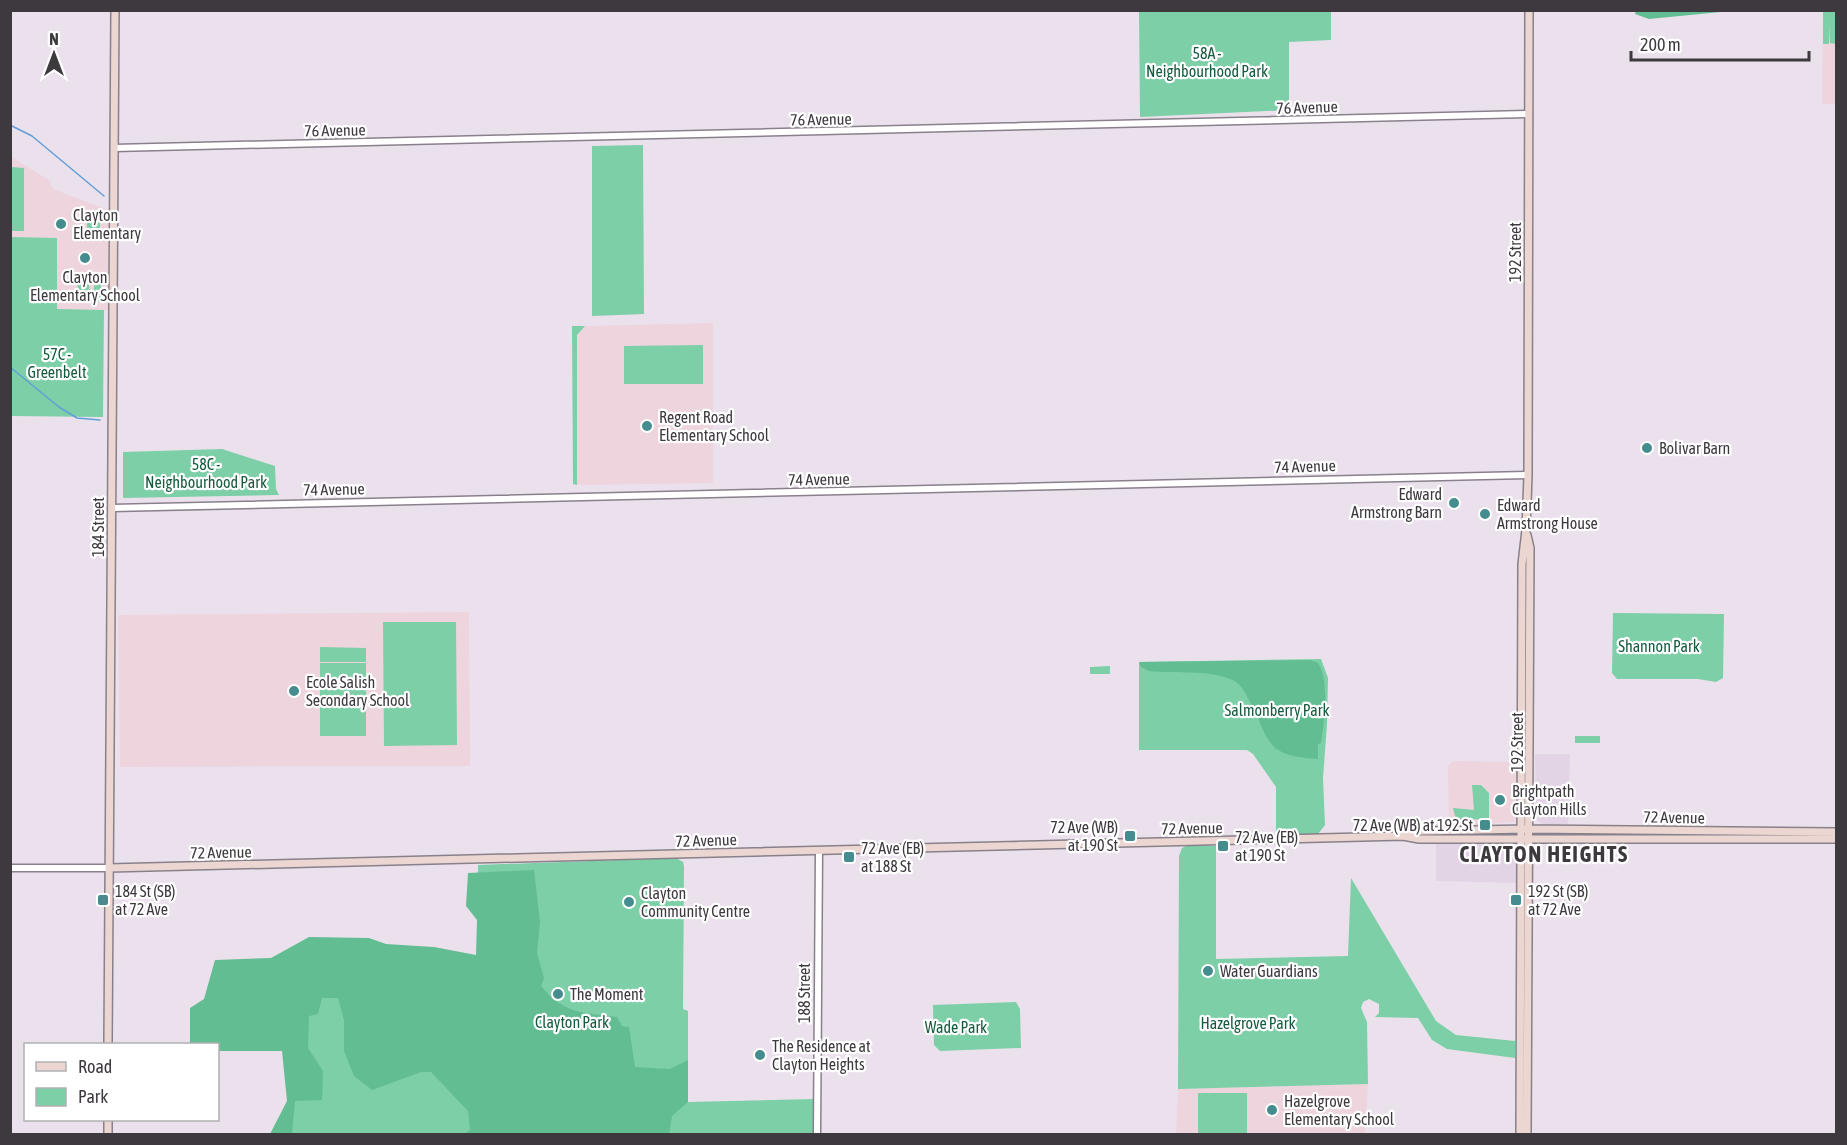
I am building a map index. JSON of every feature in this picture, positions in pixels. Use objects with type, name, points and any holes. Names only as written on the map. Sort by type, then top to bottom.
[{"type":"main road","name":"184 Street","points":[[108,1043],[115,10]]},
{"type":"main road","name":"192 Street","points":[[1520,1134],[1526,829],[1522,564],[1528,475],[1529,10]]},
{"type":"main road","name":"72 Avenue","points":[[1403,836],[1421,831],[1526,829],[1836,839]]},
{"type":"main road","points":[[1748,835],[1803,836],[1817,832],[1836,832]]},
{"type":"main road","name":"72 Avenue","points":[[109,868],[1403,836],[1419,839],[1669,838],[1748,835]]},
{"type":"main road","name":"192 Street","points":[[1525,838],[1527,1134]]},
{"type":"street","name":"76 Avenue","points":[[114,148],[1528,114]]},
{"type":"street","name":"74 Avenue","points":[[112,508],[1528,475]]},
{"type":"street","name":"188 Street","points":[[818,1134],[819,851]]},
{"type":"street","name":"72 Avenue","points":[[10,868],[109,868]]},
{"type":"shaded area","points":[[1823,11],[1836,11],[1836,104],[1822,104]]},
{"type":"shaded area","name":"Clayton Elementary","points":[[11,157],[49,180],[53,189],[111,211],[109,310],[57,309],[57,238],[11,237]]},
{"type":"shaded area","points":[[713,323],[713,483],[577,485],[577,335],[585,326]]},
{"type":"shaded area","name":"Ecole Salish Secondary School","points":[[469,612],[470,766],[120,767],[118,615]]},
{"type":"shaded area","points":[[1535,754],[1570,754],[1568,824],[1542,824],[1536,819]]},
{"type":"shaded area","points":[[1455,761],[1514,762],[1517,768],[1517,814],[1514,822],[1457,826],[1449,824],[1448,768],[1449,764]]},
{"type":"shaded area","points":[[1506,842],[1515,846],[1516,883],[1436,881],[1436,844]]},
{"type":"shaded area","name":"Hazelgrove Elementary School","points":[[1368,1084],[1365,1134],[1176,1134],[1178,1089]]},
{"type":"green space","points":[[1636,10],[1731,11],[1649,19],[1635,14]]},
{"type":"green space","name":"58A - Neighbourhood Park","points":[[1139,11],[1331,11],[1331,40],[1289,42],[1289,110],[1140,117]]},
{"type":"green space","points":[[1823,11],[1836,11],[1836,44],[1830,43],[1830,24],[1829,44],[1823,44]]},
{"type":"green space","points":[[643,145],[644,314],[592,316],[592,146]]},
{"type":"green space","points":[[11,167],[24,168],[24,231],[11,231]]},
{"type":"green space","points":[[87,217],[100,217],[100,236],[87,235]]},
{"type":"green space","name":"57C - Greenbelt","points":[[11,237],[57,238],[57,309],[104,310],[103,417],[11,416]]},
{"type":"green space","points":[[79,275],[88,275],[90,294],[79,294],[76,278]]},
{"type":"green space","points":[[95,280],[100,280],[103,302],[92,302]]},
{"type":"green space","points":[[572,326],[585,326],[577,335],[577,485],[573,484]]},
{"type":"green space","points":[[703,345],[703,384],[624,384],[624,346]]},
{"type":"green space","name":"58C - Neighbourhood Park","points":[[222,449],[275,466],[276,489],[279,495],[123,498],[123,452]]},
{"type":"green space","name":"Shannon Park","points":[[1613,613],[1724,614],[1723,678],[1716,682],[1698,679],[1617,679],[1612,673]]},
{"type":"green space","points":[[383,622],[456,622],[457,745],[384,746]]},
{"type":"green space","points":[[320,647],[366,648],[366,662],[320,662]]},
{"type":"green space","name":"Salmonberry Park","points":[[1321,659],[1328,678],[1323,778],[1325,825],[1318,834],[1276,837],[1276,787],[1253,754],[1247,750],[1139,750],[1139,662]]},
{"type":"green space","points":[[1310,660],[1318,663],[1322,670],[1325,690],[1318,759],[1287,754],[1271,744],[1245,692],[1236,682],[1217,675],[1149,671],[1141,667],[1139,662]]},
{"type":"green space","points":[[320,663],[366,663],[366,736],[320,736]]},
{"type":"green space","points":[[1110,666],[1110,674],[1090,674],[1090,667]]},
{"type":"green space","points":[[1575,736],[1600,736],[1600,743],[1575,743]]},
{"type":"green space","points":[[1472,785],[1481,785],[1489,793],[1489,819],[1456,820],[1453,808],[1474,810]]},
{"type":"green space","name":"Hazelgrove Park","points":[[1188,845],[1216,846],[1216,959],[1348,956],[1351,878],[1436,1021],[1456,1035],[1515,1041],[1515,1058],[1447,1049],[1432,1040],[1418,1018],[1375,1017],[1379,1013],[1379,1004],[1369,999],[1363,1002],[1361,1008],[1367,1022],[1368,1084],[1178,1089],[1179,856],[1182,848]]},
{"type":"green space","name":"Clayton Park","points":[[676,858],[683,862],[684,866],[683,1009],[688,1011],[688,1102],[814,1099],[814,1134],[290,1134],[291,958],[479,957],[478,865]]},
{"type":"green space","points":[[534,870],[540,922],[537,953],[544,978],[541,986],[566,1007],[584,1013],[617,1017],[622,1026],[629,1027],[635,1067],[670,1069],[688,1060],[688,1102],[672,1116],[669,1134],[464,1134],[470,1130],[468,1111],[431,1072],[421,1072],[372,1090],[354,1076],[344,1051],[344,1020],[338,998],[322,998],[318,1014],[309,1016],[308,1048],[323,1071],[322,1100],[295,1101],[292,1134],[270,1134],[287,1101],[282,1051],[219,1051],[219,1043],[190,1043],[190,1008],[204,999],[215,960],[271,958],[309,937],[369,938],[386,944],[434,947],[476,955],[477,920],[466,906],[468,873]]},
{"type":"green space","name":"Wade Park","points":[[1016,1002],[1020,1009],[1021,1048],[940,1051],[934,1045],[933,1005]]},
{"type":"green space","points":[[1198,1093],[1247,1093],[1247,1134],[1198,1134]]},
{"type":"waterway","points":[[10,125],[32,136],[104,196]]},
{"type":"waterway","points":[[10,367],[59,407],[77,418],[100,420]]},
{"type":"place","name":"Clayton Elementary","points":[[61,224]]},
{"type":"place","name":"Clayton Elementary School","points":[[85,258]]},
{"type":"place","name":"Regent Road Elementary School","points":[[647,426]]},
{"type":"place","name":"Bolivar Barn","points":[[1647,448]]},
{"type":"place","name":"Edward Armstrong Barn","points":[[1454,503]]},
{"type":"place","name":"Edward Armstrong House","points":[[1485,514]]},
{"type":"place","name":"Ecole Salish Secondary School","points":[[294,691]]},
{"type":"place","name":"Brightpath Clayton Hills","points":[[1500,800]]},
{"type":"place","name":"72 Ave (WB) at 192 St","points":[[1485,825]]},
{"type":"place","name":"72 Ave (WB) at 190 St","points":[[1130,836]]},
{"type":"place","name":"72 Ave (EB) at 190 St","points":[[1223,846]]},
{"type":"place","name":"72 Ave (EB) at 188 St","points":[[849,857]]},
{"type":"place","name":"184 St (SB) at 72 Ave","points":[[103,900]]},
{"type":"place","name":"192 St (SB) at 72 Ave","points":[[1516,900]]},
{"type":"place","name":"Clayton Community Centre","points":[[629,902]]},
{"type":"place","name":"Water Guardians","points":[[1208,971]]},
{"type":"place","name":"The Moment","points":[[558,994]]},
{"type":"place","name":"The Residence at Clayton Heights","points":[[760,1055]]},
{"type":"place","name":"Hazelgrove Elementary School","points":[[1272,1110]]},
{"type":"district","name":"CLAYTON HEIGHTS","points":[[1544,854]]}]
